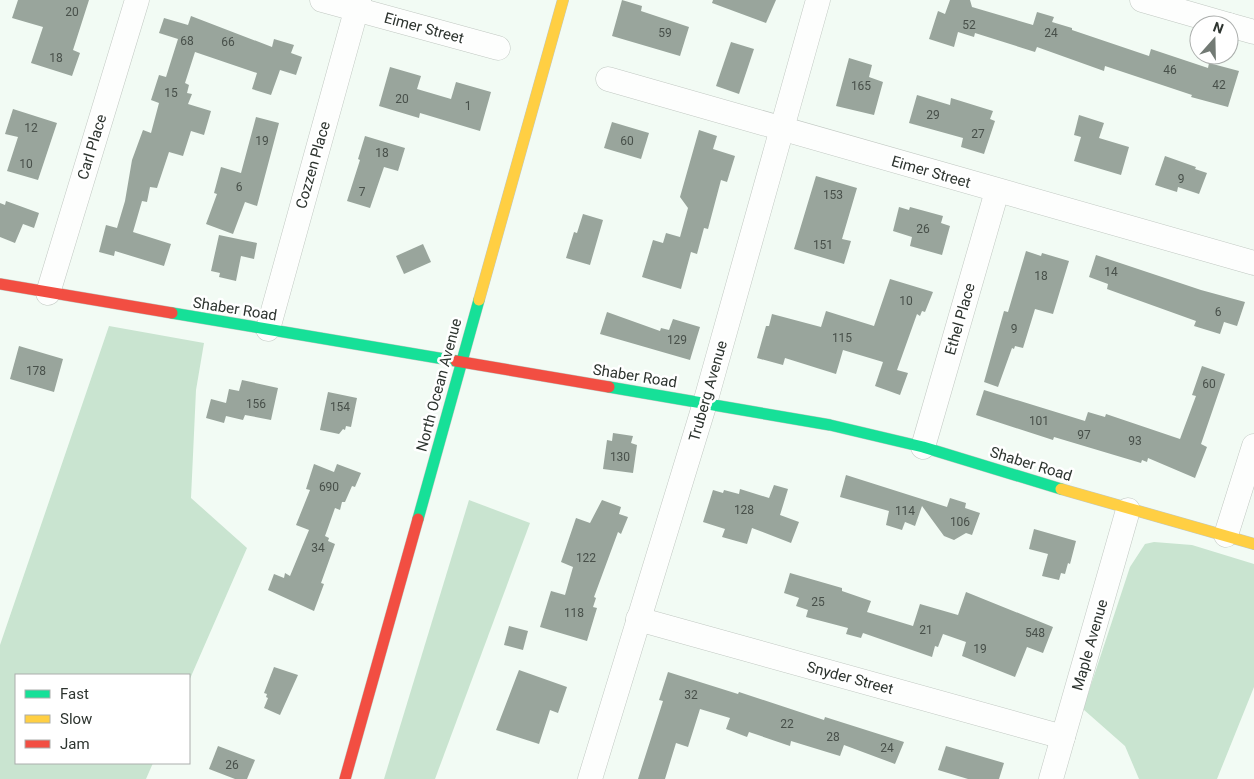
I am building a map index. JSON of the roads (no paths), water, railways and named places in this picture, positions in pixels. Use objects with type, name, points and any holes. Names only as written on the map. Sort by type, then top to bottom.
[{"type":"street","name":"Carl Place","points":[[48,293],[137,0]]},
{"type":"street","name":"Eimer Street","points":[[322,0],[358,5],[498,48]]},
{"type":"street","name":"North Ocean Avenue","points":[[345,779],[563,0]]},
{"type":"street","name":"Truberg Avenue","points":[[590,779],[706,402],[818,0]]},
{"type":"street","points":[[1142,0],[1194,15]]},
{"type":"street","name":"Cozzen Place","points":[[268,330],[358,5]]},
{"type":"street","points":[[1239,28],[1254,32]]},
{"type":"street","name":"Eimer Street","points":[[608,79],[1254,263]]},
{"type":"street","name":"Ethel Place","points":[[924,447],[997,191]]},
{"type":"street","name":"Shaber Road","points":[[0,284],[706,402],[830,425],[924,447],[1128,510],[1254,544]]},
{"type":"street","points":[[1226,535],[1254,446]]},
{"type":"street","name":"Maple Avenue","points":[[1051,779],[1128,510]]},
{"type":"street","name":"Snyder Street","points":[[638,619],[1063,737]]}]
